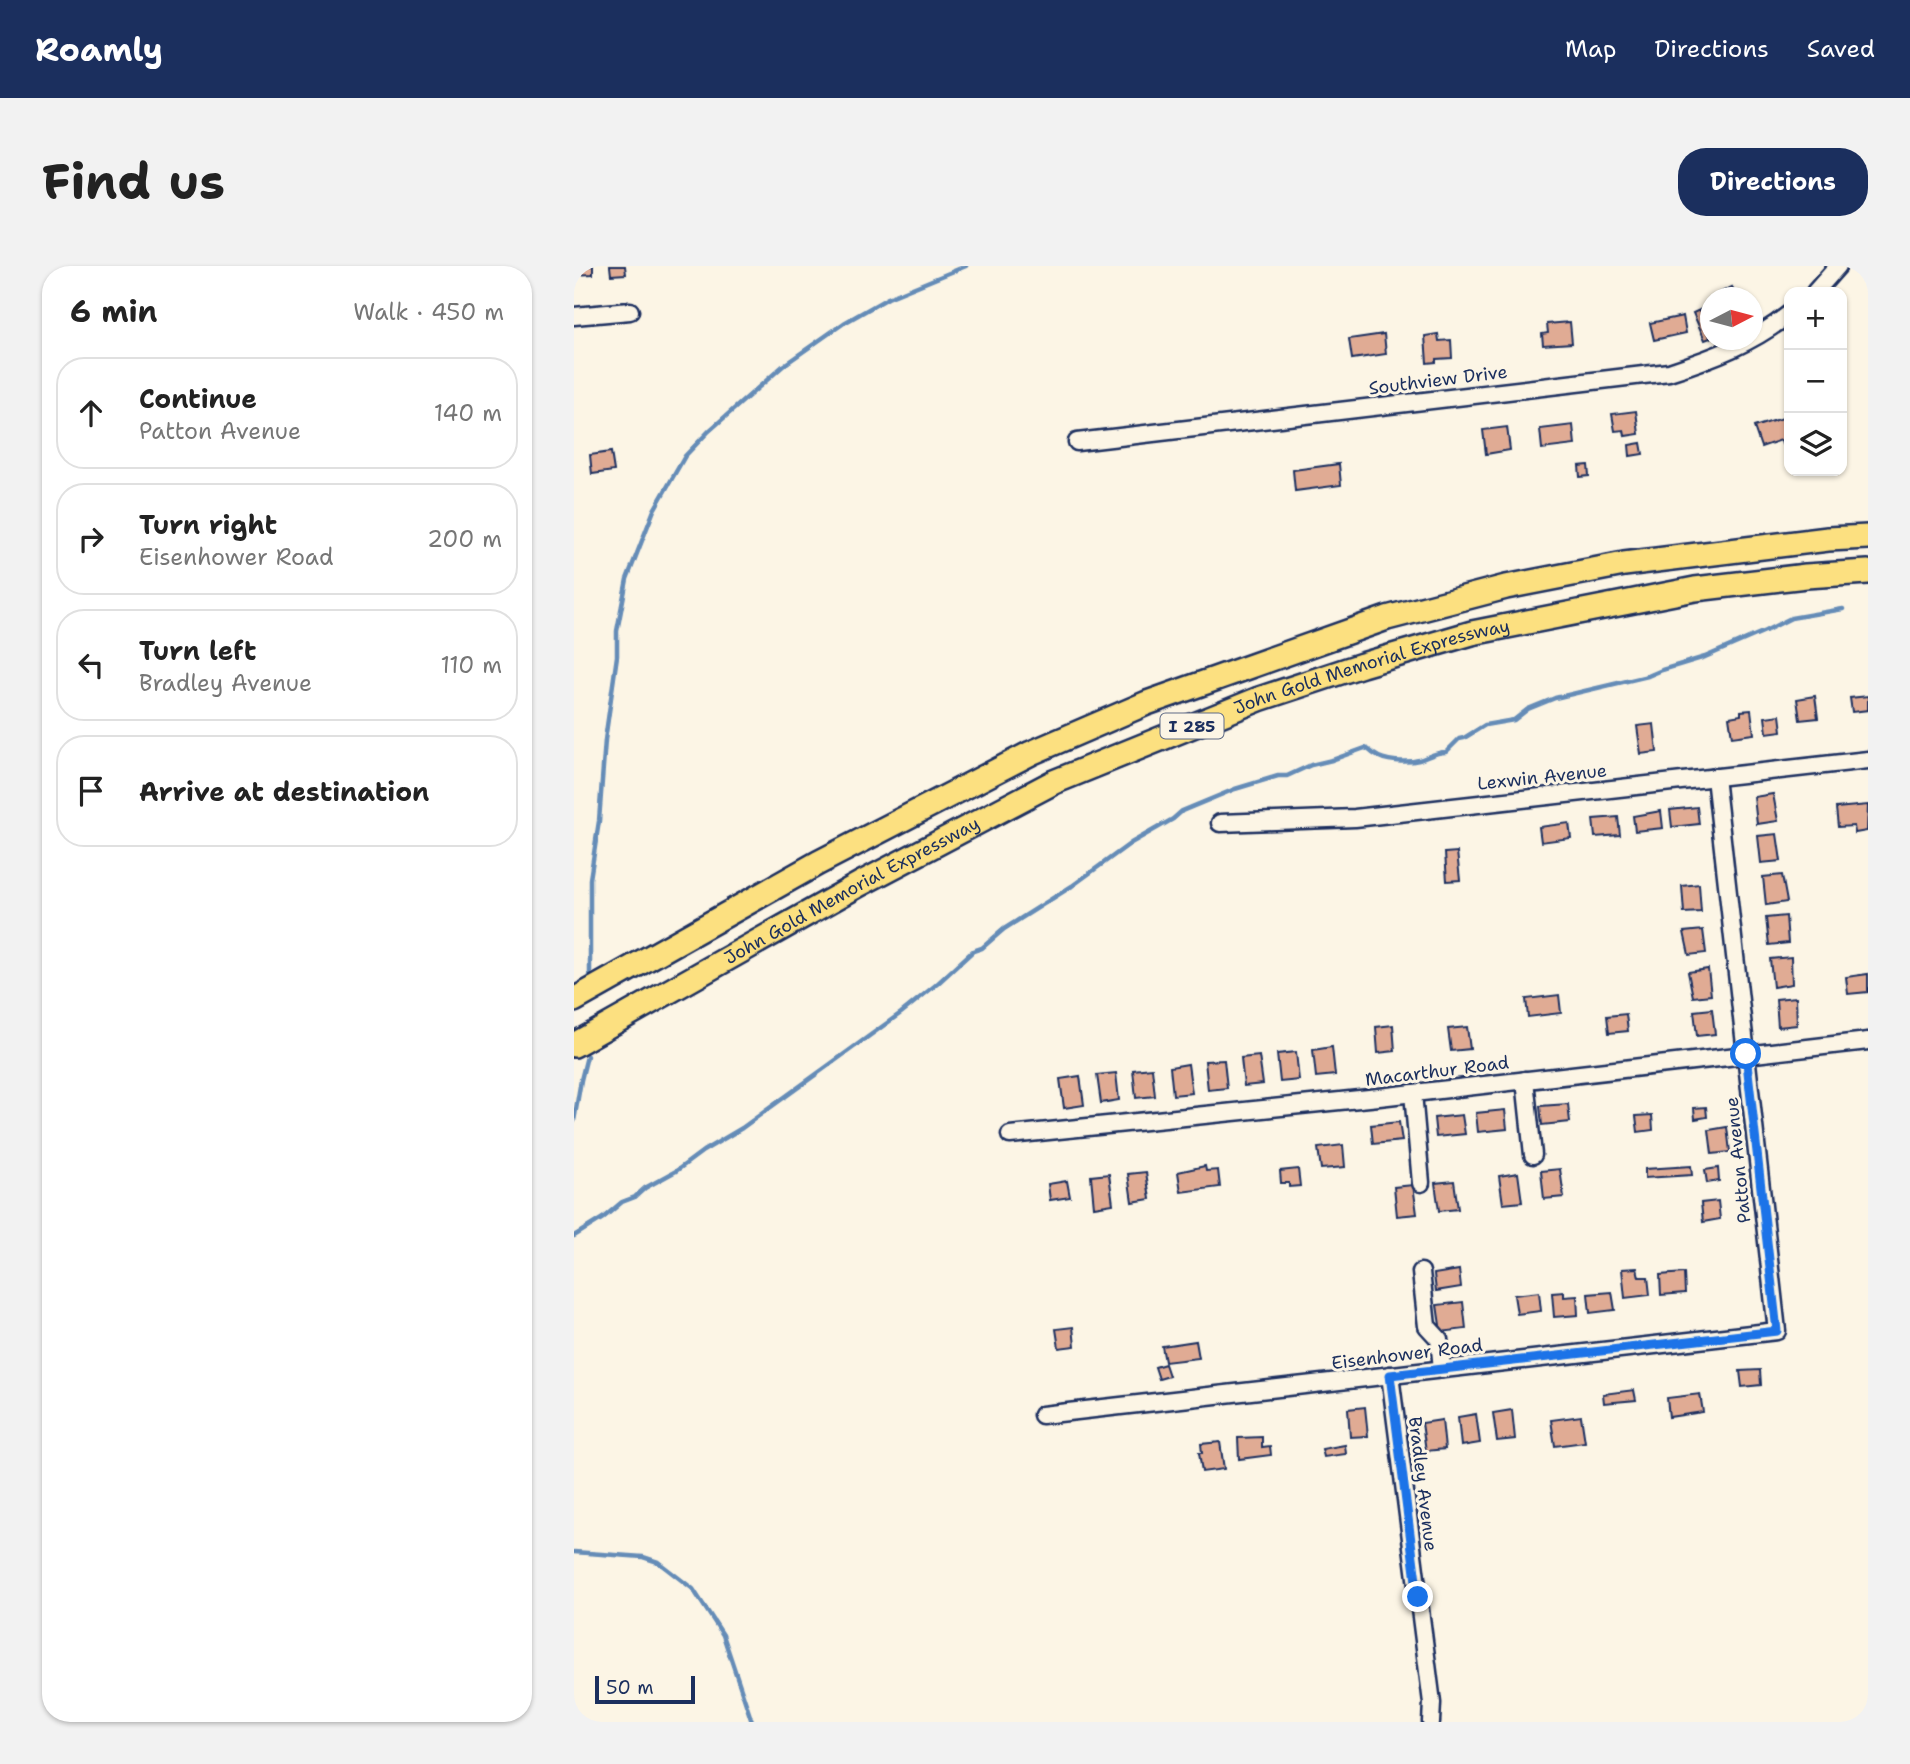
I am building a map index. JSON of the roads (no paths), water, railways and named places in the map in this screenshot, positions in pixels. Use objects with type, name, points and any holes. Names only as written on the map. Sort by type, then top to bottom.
[{"type":"highway","name":"John Gold Memorial Expressway","points":[[574,1000],[830,856],[1031,753],[1147,703],[1387,618],[1506,587],[1624,564],[1828,539],[1868,537]]},
{"type":"highway","name":"John Gold Memorial Expressway","points":[[574,1045],[860,884],[1054,782],[1259,699],[1472,633],[1695,589],[1868,572]]},
{"type":"street","points":[[1819,287],[1838,266]]},
{"type":"street","points":[[574,316],[630,311]]},
{"type":"street","name":"Southview Drive","points":[[1077,442],[1669,372],[1717,357],[1753,340],[1784,318]]},
{"type":"street","name":"Lexwin Avenue","points":[[1220,822],[1355,818],[1868,760]]},
{"type":"street","name":"Patton Avenue","points":[[1715,777],[1777,1331]]},
{"type":"street","name":"Macarthur Road","points":[[1010,1135],[1413,1093],[1868,1041]]},
{"type":"street","points":[[1525,1080],[1533,1155]]},
{"type":"street","points":[[1413,1093],[1421,1183]]},
{"type":"street","points":[[1421,1272],[1427,1326],[1439,1339],[1441,1369]]},
{"type":"street","name":"Eisenhower Road","points":[[1042,1415],[1777,1331]]},
{"type":"street","name":"Bradley Avenue","points":[[1390,1375],[1432,1703],[1431,1722]]},
{"type":"waterway","points":[[590,976],[590,879],[617,656],[617,631],[627,579],[654,510],[685,456],[709,431],[784,365],[844,323],[888,298],[966,266]]},
{"type":"waterway","points":[[574,1236],[622,1202],[635,1197],[645,1188],[742,1128],[901,1013],[973,951],[982,948],[1004,929],[1182,811],[1235,789],[1278,776],[1287,776],[1311,765],[1365,748],[1378,757],[1403,762],[1446,752],[1459,739],[1485,725],[1514,720],[1528,709],[1555,698],[1648,676],[1705,657],[1791,618],[1843,609]]},
{"type":"waterway","points":[[574,1121],[587,1056]]},
{"type":"waterway","points":[[574,1552],[643,1557],[658,1562],[693,1589],[723,1635],[752,1722]]}]
